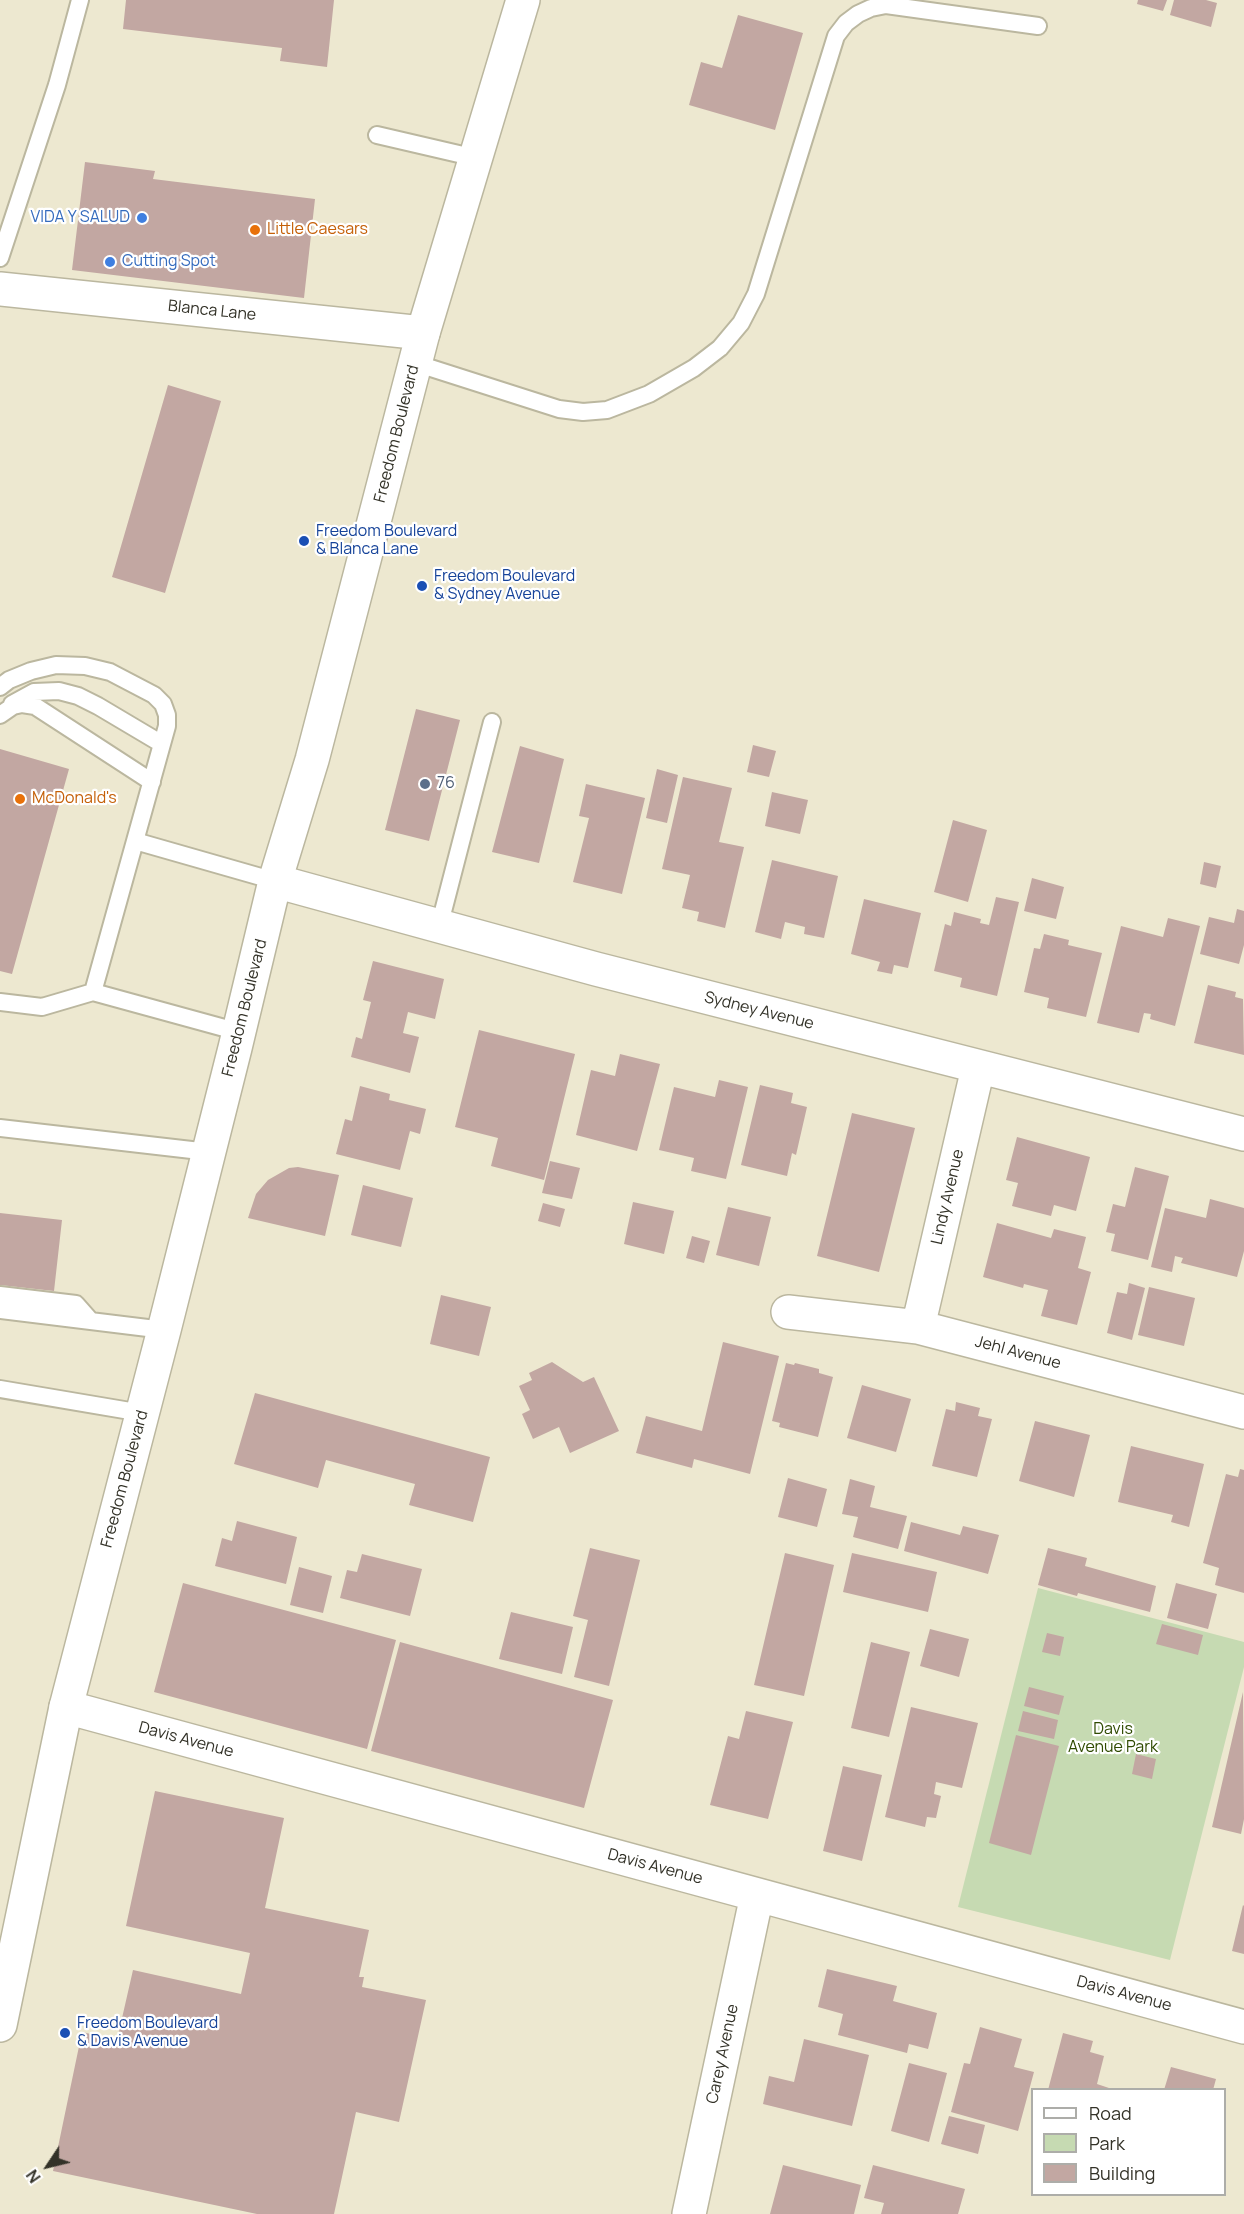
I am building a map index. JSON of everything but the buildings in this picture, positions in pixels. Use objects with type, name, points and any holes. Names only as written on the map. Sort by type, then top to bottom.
[{"type":"street","name":"Freedom Boulevard","points":[[0,2025],[66,1707],[164,1330],[275,881],[312,760],[419,348],[523,0]]},
{"type":"street","name":"Blanca Lane","points":[[0,289],[419,348]]},
{"type":"street","name":"Sydney Avenue","points":[[275,881],[439,927],[978,1068],[1244,1134]]},
{"type":"street","name":"Lindy Avenue","points":[[918,1327],[978,1068]]},
{"type":"street","name":"Jehl Avenue","points":[[788,1312],[918,1327],[1244,1412]]},
{"type":"street","name":"Davis Avenue","points":[[66,1707],[1244,2027]]},
{"type":"street","name":"Carey Avenue","points":[[689,2214],[758,1895]]},
{"type":"lane","points":[[0,258],[57,85],[80,0]]},
{"type":"lane","points":[[419,348],[559,410],[583,412],[607,410],[649,394],[694,368],[720,348],[741,323],[756,294],[836,36],[846,23],[865,11],[886,5],[1038,26]]},
{"type":"lane","points":[[377,135],[476,158]]},
{"type":"lane","points":[[0,687],[9,680],[31,671],[56,665],[85,666],[110,672],[154,695],[163,704],[167,715],[167,726],[93,992]]},
{"type":"lane","points":[[3,713],[15,702],[34,692],[59,691],[78,696],[98,706],[162,744]]},
{"type":"lane","points":[[3,713],[22,704],[35,706],[152,782]]},
{"type":"lane","points":[[439,927],[492,722]]},
{"type":"lane","points":[[135,841],[275,881]]},
{"type":"lane","points":[[0,1002],[42,1007],[93,992],[239,1032]]},
{"type":"lane","points":[[0,1128],[209,1152]]},
{"type":"lane","points":[[0,1295],[76,1304],[92,1321]]},
{"type":"lane","points":[[0,1310],[164,1330]]},
{"type":"lane","points":[[0,1389],[142,1413]]},
{"type":"green space","name":"Davis Avenue Park","points":[[1038,1588],[1244,1642],[1244,1667],[1170,1960],[958,1907]]},
{"type":"place","name":"VIDA Y SALUD","points":[[142,218]]},
{"type":"place","name":"Little Caesars","points":[[255,230]]},
{"type":"place","name":"Cutting Spot","points":[[110,262]]},
{"type":"place","name":"Freedom Boulevard & Blanca Lane","points":[[304,541]]},
{"type":"place","name":"Freedom Boulevard & Sydney Avenue","points":[[422,586]]},
{"type":"place","name":"76","points":[[425,784]]},
{"type":"place","name":"McDonald's","points":[[20,799]]},
{"type":"place","name":"Freedom Boulevard & Davis Avenue","points":[[65,2033]]}]
